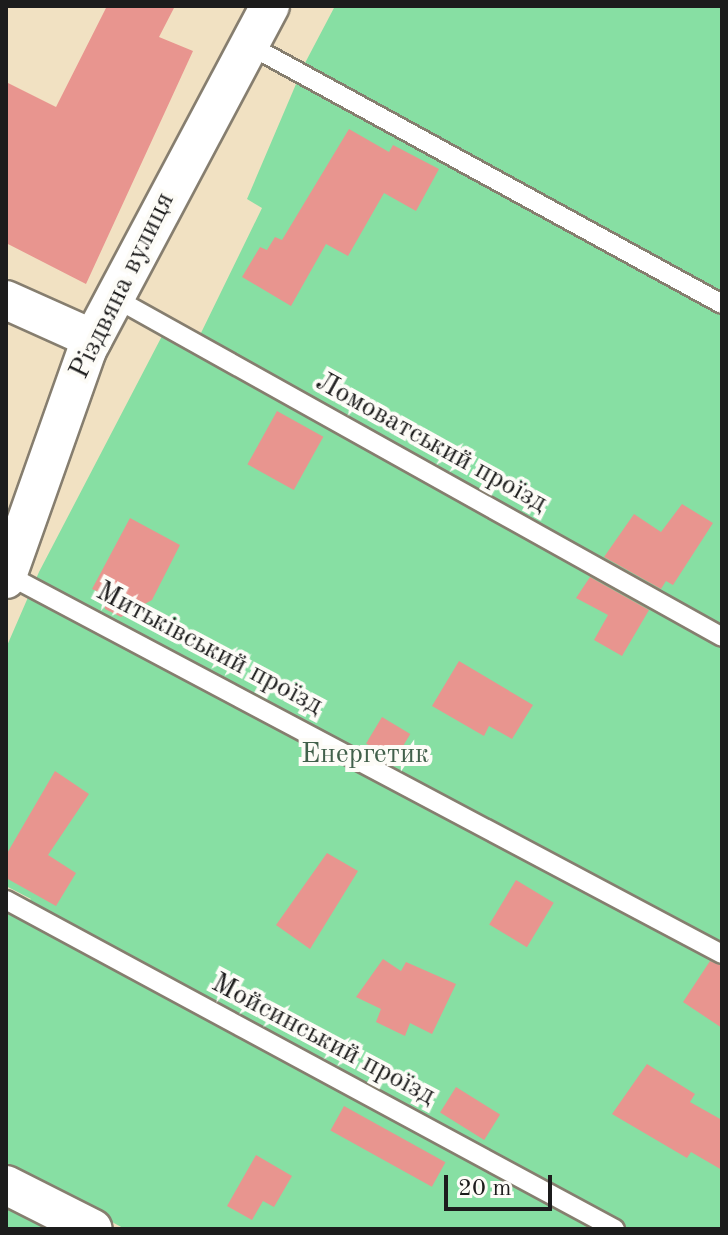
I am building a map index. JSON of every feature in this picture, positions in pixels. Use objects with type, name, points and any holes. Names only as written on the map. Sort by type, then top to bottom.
[{"type":"street","name":"Різдвяна вулиця","points":[[7,577],[93,339],[270,6]]},
{"type":"street","points":[[6,300],[93,339]]},
{"type":"street","points":[[6,1185],[93,1229]]},
{"type":"lane","points":[[249,45],[722,304]]},
{"type":"lane","name":"Ломоватський проїзд","points":[[113,297],[722,637]]},
{"type":"lane","name":"Митьківський проїзд","points":[[7,577],[722,954]]},
{"type":"lane","name":"Мойсинський проїзд","points":[[6,900],[615,1229]]},
{"type":"green space","name":"Енергетик","points":[[335,6],[722,6],[722,1229],[125,1229],[6,1165],[6,913],[12,916],[31,899],[6,886],[6,648],[39,572],[162,336],[200,335],[262,208],[247,199],[305,63]]},
{"type":"green space","points":[[6,1201],[62,1229],[6,1229]]},
{"type":"building","points":[[107,6],[175,6],[159,37],[193,51],[86,284],[6,243],[6,82],[56,107]]},
{"type":"building","points":[[349,129],[389,152],[393,145],[439,169],[416,211],[384,193],[348,256],[326,244],[291,306],[242,277],[260,247],[267,250],[275,237],[282,240]]},
{"type":"building","points":[[277,411],[323,437],[294,490],[247,464]]},
{"type":"building","points":[[682,504],[713,523],[673,585],[666,581],[661,589],[604,557],[634,514],[661,532]]},
{"type":"building","points":[[130,518],[180,545],[152,600],[121,617],[105,609],[101,593],[92,589]]},
{"type":"building","points":[[590,577],[649,610],[622,656],[594,640],[608,615],[576,598]]},
{"type":"building","points":[[459,661],[533,705],[512,739],[489,726],[484,736],[432,706]]},
{"type":"building","points":[[382,717],[410,734],[394,761],[366,744]]},
{"type":"building","points":[[55,771],[89,794],[48,855],[76,873],[56,906],[6,878],[6,855]]},
{"type":"building","points":[[327,853],[358,871],[310,949],[276,925]]},
{"type":"building","points":[[516,880],[554,903],[527,947],[489,925]]},
{"type":"building","points":[[383,959],[401,971],[406,962],[456,984],[432,1034],[410,1023],[405,1036],[376,1022],[381,1009],[356,997]]},
{"type":"building","points":[[710,961],[722,966],[722,1028],[683,1002]]},
{"type":"building","points":[[647,1064],[695,1094],[690,1102],[722,1120],[722,1170],[691,1152],[687,1158],[612,1114]]},
{"type":"building","points":[[456,1087],[500,1115],[484,1140],[440,1112]]},
{"type":"building","points":[[344,1106],[445,1162],[432,1187],[330,1130]]},
{"type":"building","points":[[256,1155],[292,1176],[274,1207],[263,1201],[252,1220],[227,1206]]}]
